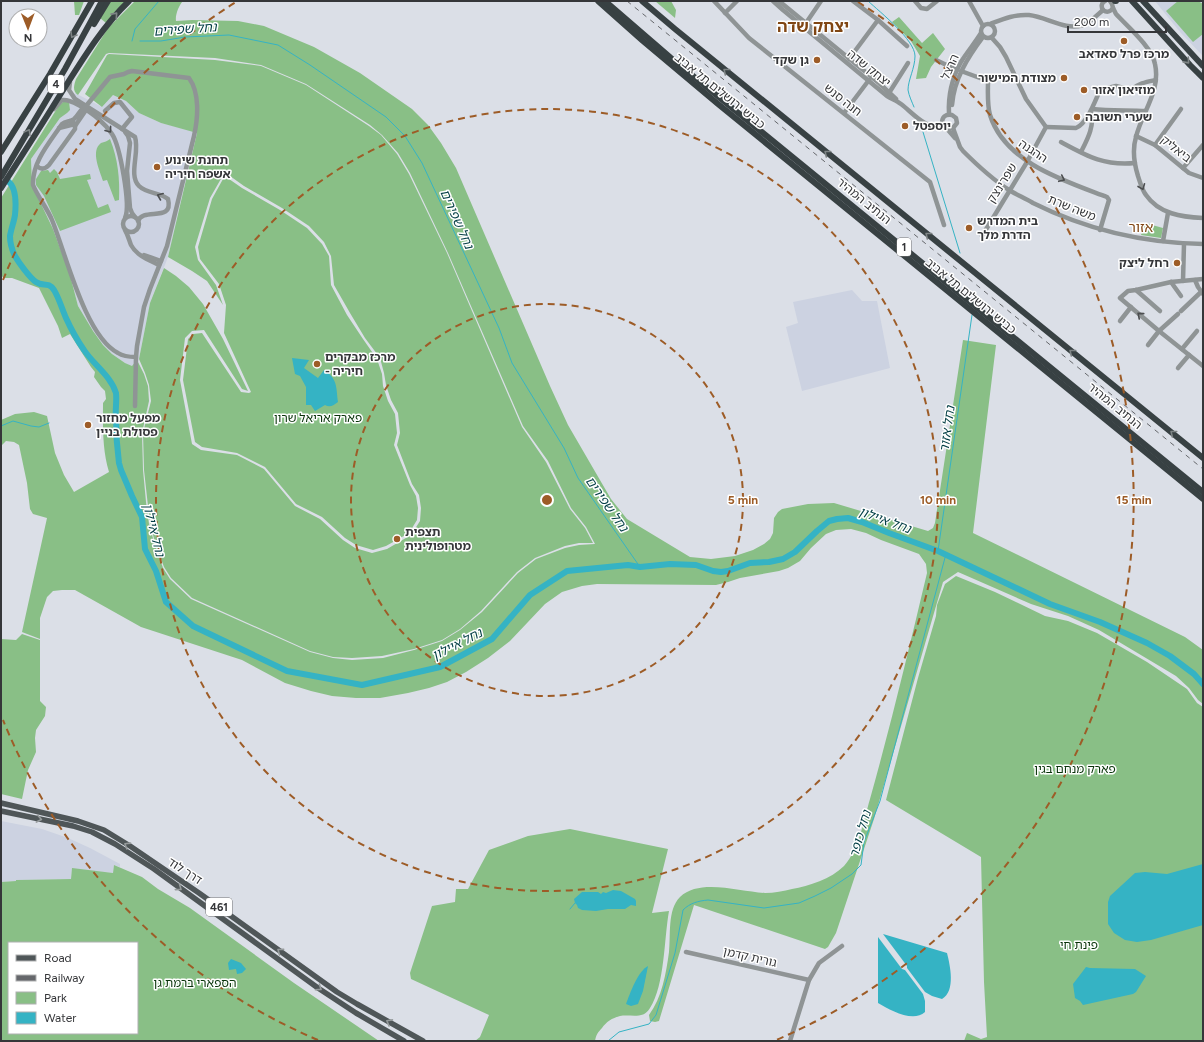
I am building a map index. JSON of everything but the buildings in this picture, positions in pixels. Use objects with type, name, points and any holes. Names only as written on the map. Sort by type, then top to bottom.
[{"type":"highway","name":"4","points":[[1,152],[50,74],[92,1]]},
{"type":"highway","name":"4","points":[[1,177],[11,167],[102,1]]},
{"type":"highway","points":[[65,69],[108,1]]},
{"type":"highway","points":[[1,188],[11,167],[106,26],[129,1]]},
{"type":"highway","name":"כביש ירושלים תל אביב","points":[[596,1],[701,90],[1203,499]]},
{"type":"highway","name":"הנתיב המהיר","points":[[605,1],[671,58],[1203,492]]},
{"type":"highway","name":"כביש ירושלים תל אביב","points":[[642,1],[699,49],[1203,458]]},
{"type":"highway","points":[[1125,1],[1139,8]]},
{"type":"highway","points":[[1132,1],[1203,78]]},
{"type":"highway","points":[[1143,1],[1203,66]]},
{"type":"main road","name":"דרך לוד","points":[[1,804],[78,820],[104,830],[199,893],[337,992],[423,1041]]},
{"type":"main road","name":"דרך לוד","points":[[1,811],[73,826],[92,832],[115,844],[154,869],[318,988],[356,1013],[404,1041]]},
{"type":"street","name":"חנה סנש","points":[[714,1],[749,38],[930,182],[944,225]]},
{"type":"street","points":[[725,13],[738,1]]},
{"type":"street","name":"יצחק שדה","points":[[773,1],[924,123],[934,127],[946,127]]},
{"type":"street","name":"יצחק שדה","points":[[779,1],[849,59],[870,79]]},
{"type":"street","points":[[806,23],[821,1]]},
{"type":"street","points":[[853,1],[878,20],[907,46]]},
{"type":"street","points":[[915,1],[923,9],[927,9],[937,1]]},
{"type":"street","points":[[969,1],[983,26],[982,35],[987,39],[992,38]]},
{"type":"street","points":[[1103,10],[1102,5],[1104,1]]},
{"type":"street","points":[[983,26],[992,26],[1007,18],[1018,15],[1030,15],[1067,26],[1078,26],[1093,19],[1112,3]]},
{"type":"street","points":[[1112,3],[1113,12],[1151,52],[1155,64],[1156,80],[1151,98],[1136,136],[1134,150],[1137,173],[1145,194],[1151,202],[1160,209],[1186,217],[1203,218]]},
{"type":"street","points":[[849,59],[878,20]]},
{"type":"street","points":[[992,26],[995,32],[992,38]]},
{"type":"street","name":"הרצל","points":[[946,127],[956,126],[957,120],[951,114],[955,85],[959,70],[982,35]]},
{"type":"street","points":[[992,38],[1006,57],[1026,99],[1046,127],[1080,127],[1092,110],[1100,90],[1116,86],[1131,90],[1138,84],[1156,80]]},
{"type":"street","name":"ההגנה","points":[[936,60],[988,81],[988,105],[993,124],[1008,145],[1027,162],[1066,181],[1107,197],[1109,200],[1100,230]]},
{"type":"street","points":[[889,94],[908,63]]},
{"type":"street","points":[[135,406],[137,346],[144,307],[167,246],[197,118],[194,90],[190,79],[186,77],[132,71],[110,77],[74,123],[60,128],[36,166],[33,185],[52,220],[78,295],[94,327],[109,346],[117,353],[126,357],[136,357]]},
{"type":"street","points":[[72,76],[68,87],[70,93],[85,108],[99,118],[110,131],[115,140],[124,181],[126,211],[122,225],[133,249],[160,263]]},
{"type":"street","points":[[844,113],[870,79]]},
{"type":"street","points":[[46,117],[62,100],[69,100],[135,137],[136,181],[139,186],[165,197],[168,200],[168,208],[163,213],[144,215],[140,217],[138,221]]},
{"type":"street","points":[[105,111],[114,103],[120,102],[123,104],[132,117],[123,129]]},
{"type":"street","points":[[36,166],[43,169],[47,168],[73,132],[74,119],[85,108]]},
{"type":"street","points":[[1155,144],[1181,109]]},
{"type":"street","points":[[1092,110],[1146,111]]},
{"type":"street","points":[[1081,152],[1092,126],[1092,110]]},
{"type":"street","points":[[946,127],[944,116],[951,114]]},
{"type":"street","name":"משה שרת","points":[[946,127],[957,141],[962,151],[972,160],[1010,190],[1052,212],[1100,230],[1133,238],[1184,244],[1203,244]]},
{"type":"street","name":"שפרינצק","points":[[982,236],[1027,162],[1046,127]]},
{"type":"street","points":[[123,129],[128,136],[130,143],[127,166],[130,208],[132,214],[138,221],[139,226],[130,240],[133,249]]},
{"type":"street","name":"ביאליק","points":[[1136,136],[1155,144],[1189,173],[1203,178]]},
{"type":"street","points":[[1061,142],[1103,161],[1124,164],[1135,162]]},
{"type":"street","points":[[1183,168],[1203,145]]},
{"type":"street","points":[[1163,241],[1168,212]]},
{"type":"street","points":[[125,218],[129,216],[135,217]]},
{"type":"street","points":[[125,230],[132,232],[136,230]]},
{"type":"street","points":[[1183,281],[1184,244]]},
{"type":"street","points":[[1148,345],[1159,331],[1202,293],[1195,280]]},
{"type":"street","points":[[1203,280],[1171,282],[1128,291],[1120,298],[1201,364],[1203,359]]},
{"type":"street","points":[[1171,282],[1181,296]]},
{"type":"street","points":[[1136,290],[1160,311]]},
{"type":"street","points":[[1120,321],[1130,307]]},
{"type":"street","points":[[1182,349],[1197,331]]},
{"type":"street","points":[[1178,368],[1189,355]]},
{"type":"street","points":[[790,1041],[810,980],[819,963],[842,946]]},
{"type":"street","name":"גורית קדמן","points":[[686,952],[810,980]]},
{"type":"shaded area","points":[[1155,1],[1203,1],[1203,56],[1180,32]]},
{"type":"shaded area","points":[[75,93],[102,107],[113,95],[126,101],[139,113],[161,123],[197,132],[168,257],[150,303],[139,359],[132,367],[112,354],[103,345],[78,306],[70,275],[53,229],[32,185],[31,159],[60,118]]},
{"type":"shaded area","points":[[852,290],[862,301],[877,301],[890,368],[802,391],[786,327],[798,323],[793,302]]},
{"type":"shaded area","points":[[1,821],[42,829],[68,838],[120,864],[120,867],[114,865],[113,873],[72,869],[71,879],[16,880],[1,882]]},
{"type":"green space","points":[[74,1],[84,1],[79,15],[75,15]]},
{"type":"green space","points":[[110,1],[127,1],[106,23],[100,18]]},
{"type":"green space","points":[[135,1],[183,1],[178,10],[176,21],[238,21],[264,26],[314,47],[360,73],[412,109],[428,125],[456,168],[568,425],[611,499],[627,519],[690,557],[711,559],[735,556],[753,550],[770,539],[773,533],[774,518],[778,512],[782,509],[808,504],[834,503],[928,531],[933,528],[963,340],[996,345],[973,533],[1185,637],[1203,650],[1203,704],[1176,676],[1099,630],[1068,616],[1031,604],[958,572],[943,582],[874,819],[836,933],[828,947],[825,949],[694,905],[659,1021],[655,1022],[650,1021],[649,1015],[657,1001],[663,985],[669,952],[671,916],[676,902],[680,897],[688,891],[709,887],[765,893],[799,888],[833,875],[844,866],[854,852],[878,771],[927,573],[926,564],[919,554],[866,533],[851,529],[836,530],[826,534],[800,561],[788,568],[740,578],[716,585],[597,584],[582,586],[562,592],[545,604],[510,641],[488,658],[466,672],[447,682],[429,688],[380,698],[332,696],[285,683],[242,660],[141,627],[75,590],[53,591],[47,597],[40,618],[40,639],[22,632],[47,518],[33,514],[30,509],[27,483],[19,445],[14,442],[6,441],[1,446],[1,420],[15,414],[34,412],[47,416],[55,453],[64,475],[74,492],[109,472],[103,438],[103,403],[106,399],[105,391],[94,377],[95,372],[70,334],[62,338],[58,326],[39,288],[12,278],[5,278],[1,276],[1,198],[58,107],[64,101],[69,102],[70,110],[60,118],[31,159],[32,185],[53,229],[70,275],[78,306],[103,345],[112,354],[125,363],[132,366],[137,360],[144,374],[148,386],[149,401],[142,433],[143,470],[149,524],[163,568],[170,579],[191,599],[310,652],[333,658],[352,660],[383,658],[442,641],[460,630],[482,612],[518,573],[536,559],[565,548],[595,544],[586,527],[571,508],[548,461],[523,426],[448,253],[410,173],[398,153],[382,135],[370,125],[306,84],[261,65],[215,58],[109,53],[106,54],[78,95],[75,92],[74,88],[76,79],[108,28]]},
{"type":"green space","points":[[655,1],[671,1],[676,10],[675,18]]},
{"type":"green space","points":[[1178,1],[1198,1],[1203,4],[1203,34],[1193,42],[1166,11]]},
{"type":"green space","points":[[899,17],[922,43],[933,33],[945,49],[931,67],[926,78],[916,79],[920,56],[911,41],[892,22]]},
{"type":"green space","points":[[107,55],[215,60],[261,66],[306,85],[381,135],[397,154],[409,174],[447,253],[522,427],[546,462],[570,509],[585,528],[593,543],[579,543],[565,546],[535,558],[517,572],[481,611],[460,629],[442,640],[414,649],[382,656],[352,658],[333,657],[310,651],[192,598],[171,578],[164,567],[150,524],[144,470],[143,433],[151,401],[149,385],[139,359],[150,303],[164,268],[189,287],[203,304],[223,339],[248,391],[242,389],[204,330],[192,331],[185,338],[180,380],[192,444],[201,450],[237,455],[264,469],[295,506],[320,519],[343,540],[355,548],[372,553],[387,549],[411,535],[420,521],[421,508],[419,495],[412,484],[397,445],[400,433],[398,413],[391,400],[386,385],[380,358],[365,338],[334,285],[331,256],[324,242],[309,226],[230,176],[222,177],[210,198],[195,247],[198,260],[216,285],[223,305],[207,281],[168,257],[197,133],[161,123],[139,113],[126,101],[113,95],[102,107],[85,94]]},
{"type":"green space","points":[[110,139],[117,162],[119,177],[119,200],[115,201],[107,180],[103,181],[96,156],[96,151],[101,143]]},
{"type":"green space","points":[[54,169],[60,179],[90,174],[91,179],[87,180],[98,208],[108,204],[111,212],[60,231],[44,196],[36,185],[36,179],[41,171],[48,170],[50,173]]},
{"type":"green space","name":"פארק אריאל שרון","points":[[223,179],[229,179],[280,210],[307,228],[322,244],[329,256],[331,285],[347,315],[377,359],[382,374],[383,386],[388,401],[395,414],[397,433],[394,445],[416,496],[418,508],[417,520],[409,533],[386,546],[373,550],[356,545],[345,538],[322,517],[296,504],[265,467],[237,453],[202,447],[195,442],[183,380],[188,339],[193,334],[202,333],[241,392],[251,392],[224,333],[226,305],[219,284],[200,259],[198,247],[212,199]]},
{"type":"green space","points":[[1145,223],[1163,228],[1161,238],[1141,235]]},
{"type":"green space","name":"פארק מנחם בגין","points":[[956,576],[995,592],[1045,616],[1068,621],[1097,633],[1147,662],[1187,689],[1197,703],[1203,707],[1203,1041],[964,1041],[967,1033],[981,1039],[987,1037],[981,857],[886,800],[936,616],[937,605],[945,584]]},
{"type":"green space","points":[[22,634],[40,640],[40,701],[46,707],[45,716],[36,730],[36,752],[28,770],[22,799],[1,794],[1,639],[16,640]]},
{"type":"green space","points":[[570,829],[668,849],[652,913],[669,911],[659,987],[655,998],[650,1008],[644,1014],[636,1016],[620,1016],[610,1020],[598,1032],[595,1041],[475,1041],[480,1037],[489,1015],[411,979],[410,973],[432,906],[455,902],[456,889],[468,889],[489,850],[528,836]]},
{"type":"green space","name":"הספארי ברמת גן","points":[[114,865],[142,877],[158,889],[190,908],[294,983],[379,1041],[1,1041],[1,882],[16,880],[71,879],[72,868],[113,873]]},
{"type":"water","points":[[292,358],[309,360],[304,368],[318,378],[324,370],[329,373],[336,384],[338,402],[330,406],[325,405],[315,411],[311,405],[306,405],[306,387],[300,376],[295,374]]},
{"type":"water","points":[[1203,864],[1203,925],[1151,940],[1137,942],[1125,940],[1114,933],[1108,924],[1108,902],[1110,896],[1135,873],[1145,872],[1167,874]]},
{"type":"water","points":[[613,890],[621,891],[635,899],[636,906],[631,905],[625,909],[596,911],[582,910],[578,908],[575,903],[574,899],[582,892],[598,892],[601,894],[603,892],[606,893]]},
{"type":"water","points":[[883,934],[947,953],[951,984],[946,995],[942,999],[925,992]]},
{"type":"water","points":[[878,937],[923,994],[925,1001],[925,1012],[920,1015],[908,1016],[878,1003]]},
{"type":"water","points":[[231,959],[241,963],[246,969],[242,973],[237,974],[236,969],[229,970],[228,963]]},
{"type":"water","points":[[648,966],[643,991],[638,1004],[631,1006],[626,1004],[638,977]]},
{"type":"water","points":[[1086,967],[1135,969],[1146,976],[1136,992],[1133,994],[1083,1005],[1075,998],[1073,984]]},
{"type":"waterway","points":[[132,41],[135,29],[159,1]]},
{"type":"waterway","name":"נחל אזור","points":[[868,1],[903,34],[913,49],[915,60],[908,90],[914,107]]},
{"type":"waterway","name":"נחל שפירים","points":[[140,41],[161,41],[185,37],[229,35],[278,45],[386,117],[405,136],[422,163],[499,328],[512,363],[564,448],[578,478],[640,567]]},
{"type":"waterway","name":"נחל אזור","points":[[923,132],[960,253]]},
{"type":"waterway","name":"נחל איילון","points":[[8,181],[13,188],[16,206],[10,236],[11,246],[15,256],[34,280],[52,287],[77,338],[88,355],[114,387],[116,393],[116,434],[119,463],[142,517],[145,549],[156,571],[166,602],[193,626],[287,671],[362,685],[440,667],[492,639],[530,595],[567,571],[628,565],[640,567],[670,564],[696,565],[713,571],[728,571],[750,563],[769,562],[783,559],[795,552],[829,521],[848,518],[938,551],[1050,604],[1100,622],[1147,643],[1170,656],[1194,674],[1203,684]]},
{"type":"waterway","name":"נחל אזור","points":[[938,551],[972,315]]},
{"type":"waterway","points":[[1,426],[13,421],[39,427],[49,423]]},
{"type":"waterway","points":[[107,436],[117,437]]},
{"type":"waterway","name":"נחל כופר","points":[[608,1041],[619,1032],[649,1024],[656,1015],[675,953],[683,910],[688,906],[708,900],[764,908],[799,903],[831,888],[852,874],[861,865],[864,842],[880,801],[946,554]]},
{"type":"waterway","points":[[570,909],[575,903]]},
{"type":"railway","points":[[627,1],[1203,469]]},
{"type":"place","name":"מרכז פרל סאדאב","points":[[1124,41]]},
{"type":"place","name":"גן שקד","points":[[817,60]]},
{"type":"place","name":"מצודת המישור","points":[[1064,78]]},
{"type":"place","name":"מוזיאון אזור","points":[[1084,90]]},
{"type":"place","name":"שערי תשובה","points":[[1077,117]]},
{"type":"place","name":"יוספטל","points":[[905,126]]},
{"type":"place","name":"תחנת שינוע אשפה חיריה","points":[[157,167]]},
{"type":"place","name":"בית המדרש הדרת מלך","points":[[969,228]]},
{"type":"place","name":"רחל ליצק","points":[[1177,263]]},
{"type":"place","name":"מרכז מבקרים - חיריה","points":[[317,364]]},
{"type":"place","name":"מפעל מחזור פסולת בניין","points":[[88,425]]},
{"type":"place","name":"תצפית מטרופולינית","points":[[397,539]]},
{"type":"district","name":"יצחק שדה","points":[[813,26]]},
{"type":"district","name":"אזור","points":[[1141,227]]},
{"type":"park label","name":"פינת חי","points":[[1079,945]]}]
